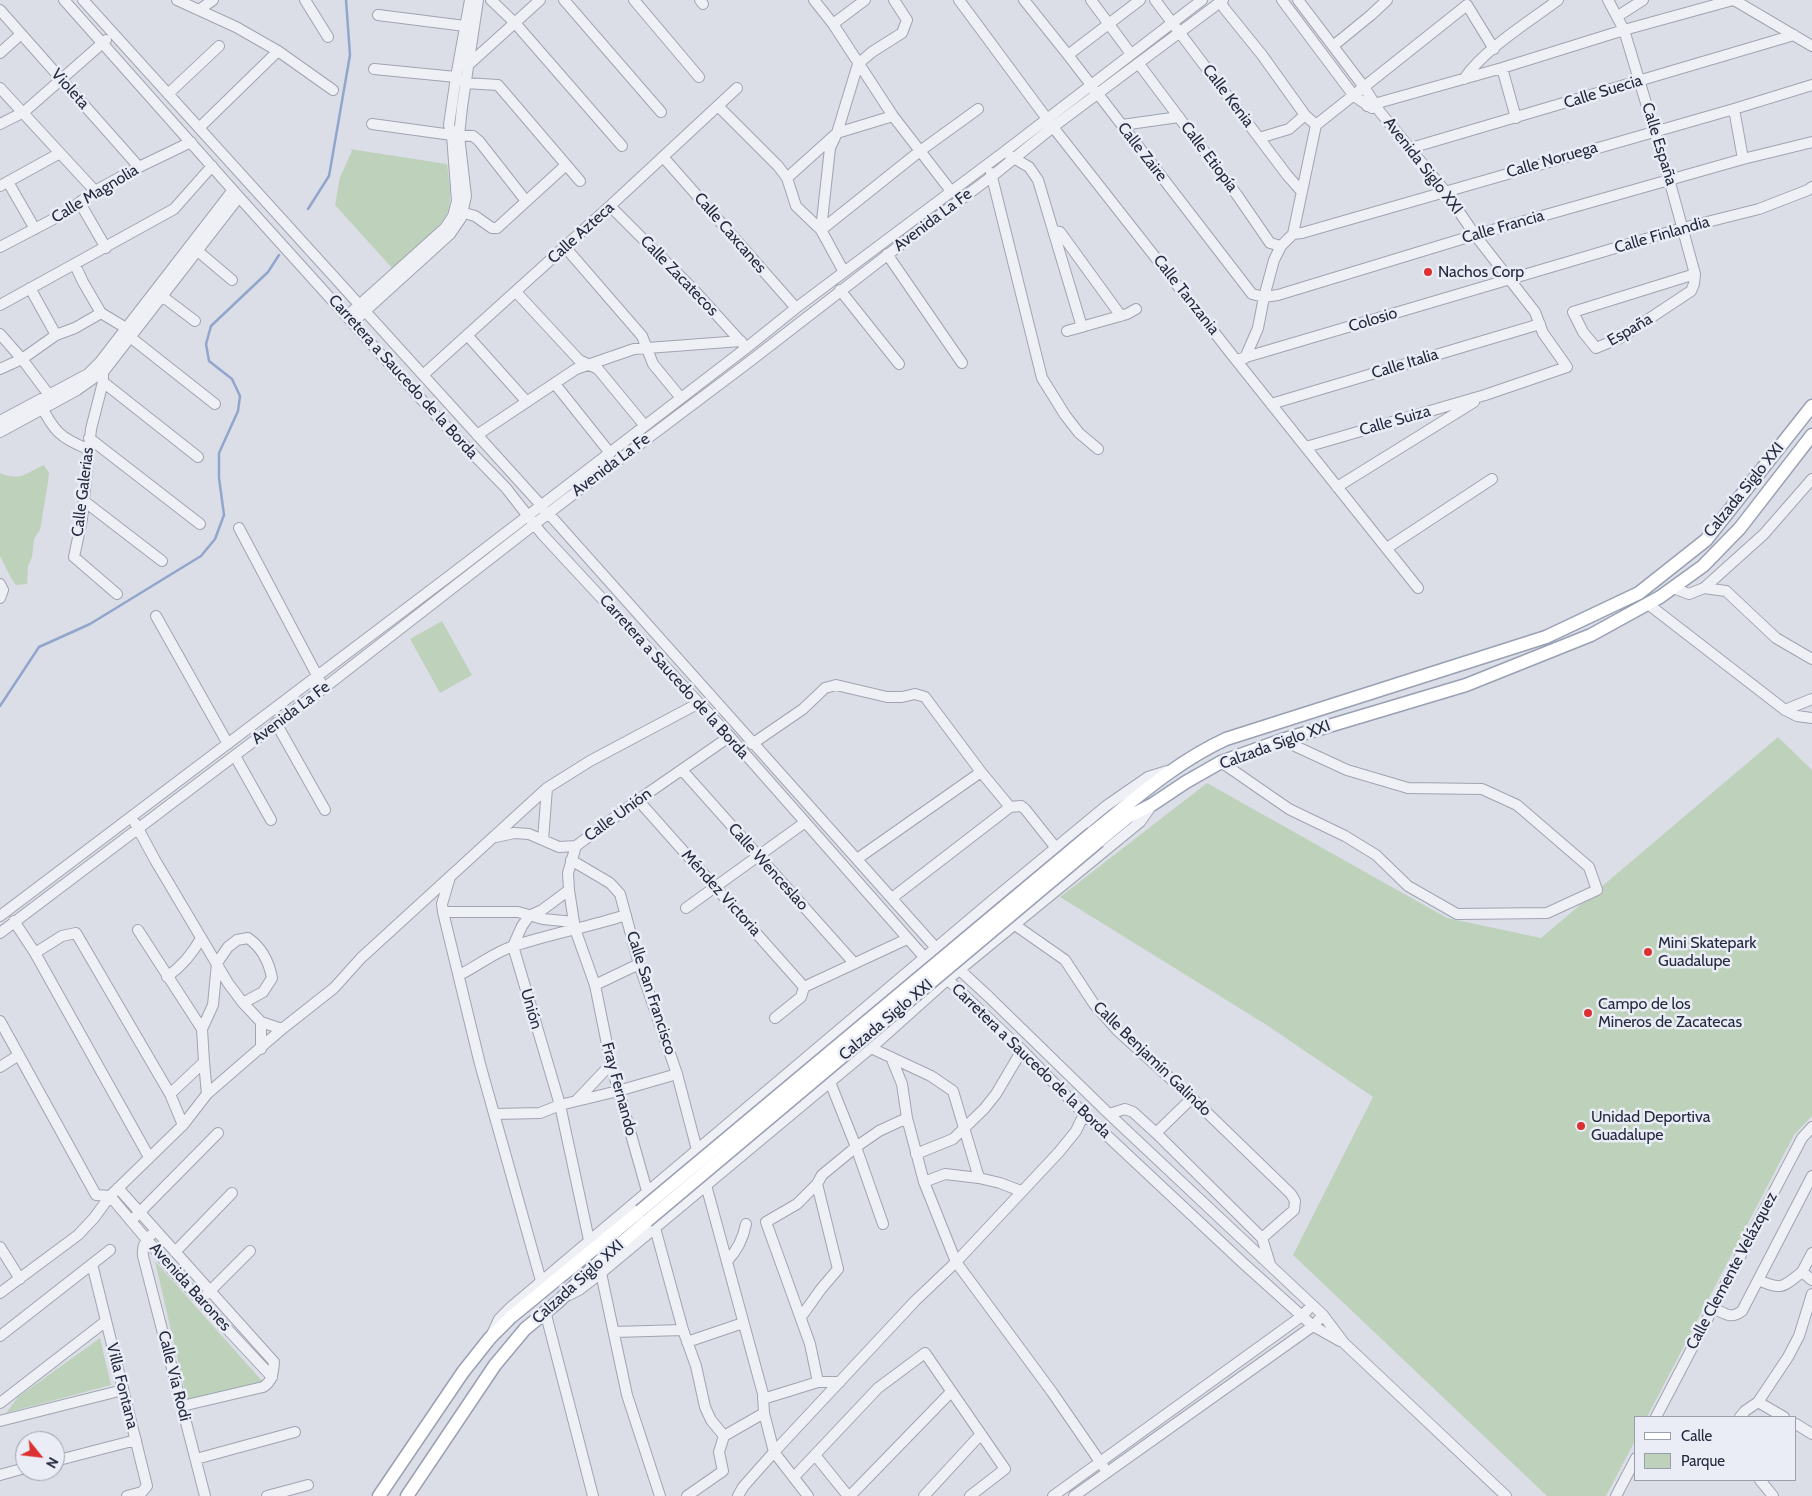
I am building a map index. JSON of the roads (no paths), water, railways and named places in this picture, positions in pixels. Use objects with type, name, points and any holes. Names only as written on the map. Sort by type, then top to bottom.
[{"type":"main road","name":"Calzada Siglo XXI","points":[[408,1494],[495,1365],[525,1329],[647,1220],[1173,769],[1210,746],[1226,739],[1546,637],[1639,593],[1706,540],[1812,406]]},
{"type":"main road","name":"Calzada Siglo XXI","points":[[379,1496],[464,1372],[490,1338],[511,1317],[647,1220],[950,952],[1095,837],[1221,762],[1282,740],[1466,685],[1591,635],[1648,604],[1703,566],[1740,528],[1812,435]]},
{"type":"main road","points":[[391,1479],[408,1494]]},
{"type":"street","name":"Carretera a Saucedo de la Borda","points":[[64,0],[440,420],[506,488],[535,525],[699,703],[925,958],[1022,1050],[1084,1114],[1302,1316],[1313,1326],[1344,1343]]},
{"type":"street","name":"Carretera a Saucedo de la Borda","points":[[83,0],[477,434],[936,948],[1109,1114],[1323,1314],[1344,1343]]},
{"type":"street","points":[[177,0],[236,27],[278,51],[333,90]]},
{"type":"street","points":[[199,10],[213,0]]},
{"type":"street","points":[[305,0],[328,38]]},
{"type":"street","points":[[350,319],[450,234],[458,224],[456,136],[468,65],[470,0]]},
{"type":"street","points":[[456,136],[449,125],[456,75],[478,0]]},
{"type":"street","points":[[491,0],[515,23],[622,146]]},
{"type":"street","points":[[456,75],[540,0]]},
{"type":"street","points":[[564,0],[661,112]]},
{"type":"street","points":[[634,0],[699,77]]},
{"type":"street","points":[[814,0],[833,24],[893,116],[951,191]]},
{"type":"street","points":[[833,24],[865,0]]},
{"type":"street","points":[[821,230],[830,148],[837,133],[858,64],[872,52],[902,33],[907,20],[894,0]]},
{"type":"street","name":"Calle Tanzania","points":[[959,0],[1054,127],[1241,359],[1271,404],[1418,588]]},
{"type":"street","name":"Calle Zaire","points":[[1024,0],[1252,294],[1264,297]]},
{"type":"street","points":[[1091,0],[1131,54]]},
{"type":"street","points":[[1068,55],[1140,0]]},
{"type":"street","name":"Calle Kenia","points":[[1154,0],[1287,175],[1302,192]]},
{"type":"street","name":"Avenida La Fe","points":[[0,916],[132,818],[610,453],[681,398],[743,345],[796,308],[1004,152],[1090,84],[1202,0]]},
{"type":"street","name":"Avenida Siglo XXI","points":[[1282,0],[1354,96],[1370,104],[1380,112],[1445,191],[1475,235],[1534,312],[1543,333],[1567,367]]},
{"type":"street","points":[[1333,46],[1371,16],[1387,0]]},
{"type":"street","points":[[1464,79],[1472,68],[1494,49],[1558,0]]},
{"type":"street","name":"Calle España","points":[[1608,0],[1624,30],[1669,179],[1695,274]]},
{"type":"street","points":[[1618,16],[1643,0]]},
{"type":"street","points":[[1370,104],[1464,79],[1624,30],[1733,0],[1812,46]]},
{"type":"street","points":[[1222,1],[1224,8],[1262,55],[1305,115],[1316,125]]},
{"type":"street","name":"Avenida La Fe","points":[[0,932],[235,756],[887,254],[1222,1]]},
{"type":"street","name":"Avenida Siglo XXI","points":[[1301,1],[1364,87],[1370,104]]},
{"type":"street","points":[[1241,359],[1258,328],[1274,260],[1281,246],[1292,234],[1316,125],[1470,2],[1494,49]]},
{"type":"street","name":"Violeta","points":[[0,10],[139,167]]},
{"type":"street","points":[[378,15],[469,30]]},
{"type":"street","points":[[0,124],[24,112],[113,33]]},
{"type":"street","points":[[0,53],[21,34]]},
{"type":"street","name":"Calle Suecia","points":[[1411,148],[1794,35]]},
{"type":"street","points":[[168,94],[219,46]]},
{"type":"street","points":[[199,128],[278,51]]},
{"type":"street","name":"Calle Etiopía","points":[[1139,64],[1238,195],[1270,243],[1281,246]]},
{"type":"street","points":[[1502,68],[1516,118]]},
{"type":"street","points":[[374,69],[456,75],[465,83],[498,86],[580,181]]},
{"type":"street","name":"Calle Noruega","points":[[1292,234],[1302,233],[1812,85]]},
{"type":"street","points":[[0,88],[95,191]]},
{"type":"street","name":"Calle Azteca","points":[[423,375],[664,158],[738,88]]},
{"type":"street","points":[[718,106],[778,166],[786,178],[796,206],[821,230],[844,272]]},
{"type":"street","points":[[1734,109],[1743,159]]},
{"type":"street","points":[[821,230],[920,151],[978,110]]},
{"type":"street","points":[[1259,138],[1288,129],[1305,115]]},
{"type":"street","points":[[786,178],[837,133],[893,116]]},
{"type":"street","points":[[1122,125],[1179,117]]},
{"type":"street","points":[[372,124],[456,136],[473,136],[480,141],[526,202]]},
{"type":"street","name":"Calle Magnolia","points":[[0,247],[65,213],[95,191],[191,142]]},
{"type":"street","name":"Calle Francia","points":[[1264,297],[1287,292],[1669,179],[1812,142]]},
{"type":"street","points":[[1004,152],[1029,167],[1038,180],[1082,327]]},
{"type":"street","points":[[35,229],[4,184],[60,153]]},
{"type":"street","name":"Calle Caxcanes","points":[[664,158],[796,308]]},
{"type":"street","points":[[990,162],[991,177],[1042,378],[1065,415],[1079,433],[1098,449]]},
{"type":"street","points":[[459,212],[475,216],[492,228],[497,228],[566,165]]},
{"type":"street","points":[[0,305],[174,209],[212,166]]},
{"type":"street","name":"Calle Finlandia","points":[[1510,280],[1683,228],[1759,209],[1812,187]]},
{"type":"street","points":[[0,421],[40,405],[95,378],[127,332],[236,194]]},
{"type":"street","points":[[80,202],[106,248]]},
{"type":"street","name":"Calle Zacatecos","points":[[610,206],[694,290],[743,345]]},
{"type":"street","points":[[1054,231],[1060,232],[1120,316]]},
{"type":"street","points":[[194,247],[232,280]]},
{"type":"street","points":[[565,247],[642,336],[653,364],[681,398]]},
{"type":"street","points":[[887,254],[962,363]]},
{"type":"street","points":[[75,264],[101,313],[127,332],[214,404]]},
{"type":"street","name":"España","points":[[1695,274],[1691,291],[1620,338],[1596,348],[1583,332],[1573,312],[1592,306],[1695,274]]},
{"type":"street","name":"Colosio","points":[[1241,359],[1510,280]]},
{"type":"street","points":[[30,288],[56,336]]},
{"type":"street","points":[[840,290],[899,364]]},
{"type":"street","points":[[516,292],[579,360],[598,369],[645,426]]},
{"type":"street","points":[[158,293],[195,321]]},
{"type":"street","points":[[1067,331],[1120,316],[1136,309]]},
{"type":"street","points":[[0,369],[22,359],[56,336],[101,313]]},
{"type":"street","name":"Calle Italia","points":[[1271,404],[1540,324]]},
{"type":"street","points":[[0,334],[22,359],[52,399]]},
{"type":"street","points":[[467,335],[527,402]]},
{"type":"street","points":[[477,434],[576,369],[634,349],[743,345],[749,362]]},
{"type":"street","name":"Calle Galerias","points":[[102,367],[95,378],[84,501],[74,557],[118,594]]},
{"type":"street","name":"Calle Suiza","points":[[1306,447],[1485,395],[1567,367]]},
{"type":"street","points":[[95,378],[198,457]]},
{"type":"street","points":[[555,384],[610,453]]},
{"type":"street","name":"Calle Suiza","points":[[1337,487],[1485,395]]},
{"type":"street","points":[[0,432],[40,405]]},
{"type":"street","points":[[40,405],[61,436],[69,442],[88,449]]},
{"type":"street","points":[[89,438],[200,524]]},
{"type":"street","points":[[1387,548],[1492,479]]},
{"type":"street","points":[[1673,588],[1689,594],[1704,588],[1764,534],[1812,479]]},
{"type":"street","points":[[84,501],[162,561]]},
{"type":"street","points":[[238,528],[324,688]]},
{"type":"street","points":[[0,584],[3,590],[0,598]]},
{"type":"street","points":[[1704,588],[1726,590],[1776,638],[1812,659]]},
{"type":"street","points":[[1648,604],[1785,710],[1797,716],[1812,718]]},
{"type":"street","points":[[156,616],[228,744]]},
{"type":"street","points":[[752,744],[803,709],[825,688],[836,685],[845,686],[887,697],[919,694],[926,697],[981,772],[1010,807]]},
{"type":"street","points":[[1785,710],[1812,699]]},
{"type":"street","points":[[0,1293],[78,1235],[94,1218],[110,1196],[183,1125],[207,1094],[282,1029],[334,988],[361,958],[548,788],[590,761],[699,703]]},
{"type":"street","points":[[276,724],[325,810]]},
{"type":"street","name":"Calle Unión","points":[[494,837],[514,833],[529,834],[560,847],[576,846],[729,737]]},
{"type":"street","points":[[1221,762],[1289,809],[1346,836],[1376,855],[1408,886],[1458,914],[1547,913],[1597,890],[1589,868],[1516,804],[1482,788],[1408,788],[1347,770],[1282,740]]},
{"type":"street","points":[[235,756],[271,820]]},
{"type":"street","name":"Calzada Siglo XXI","points":[[490,1338],[498,1319],[541,1281],[970,919],[1124,793],[1148,777],[1173,769]]},
{"type":"street","name":"Calle Wenceslao","points":[[682,770],[854,963]]},
{"type":"street","points":[[857,859],[981,772]]},
{"type":"street","points":[[543,840],[548,788]]},
{"type":"street","name":"Méndez Victoria","points":[[638,800],[804,987]]},
{"type":"street","points":[[559,1300],[579,1290],[601,1273],[647,1220],[706,1185],[872,1048],[947,980],[1140,822],[1153,804]]},
{"type":"street","points":[[892,898],[1010,807],[1021,806],[1025,809],[1056,848]]},
{"type":"street","points":[[132,818],[228,983],[261,1022],[282,1029]]},
{"type":"street","points":[[686,908],[804,823]]},
{"type":"street","name":"Fray Fernando","points":[[576,846],[568,872],[568,890],[574,926],[595,985],[618,1092],[647,1191]]},
{"type":"street","name":"Calle San Francisco","points":[[571,860],[610,882],[620,894],[639,964],[677,1074],[696,1150]]},
{"type":"street","points":[[450,876],[442,904],[443,912],[473,1037],[541,1281]]},
{"type":"street","points":[[513,946],[529,916],[542,910],[568,890]]},
{"type":"street","points":[[443,912],[518,912],[574,926]]},
{"type":"street","points":[[459,975],[490,956],[513,946],[574,926],[626,915]]},
{"type":"street","points":[[970,919],[974,937],[987,947]]},
{"type":"street","points":[[14,921],[35,953],[149,1157]]},
{"type":"street","name":"Calle Benjamín Galindo","points":[[1014,925],[1065,960],[1094,1004],[1117,1030],[1192,1098],[1292,1194],[1295,1201],[1294,1210],[1262,1238]]},
{"type":"street","points":[[138,930],[202,1029]]},
{"type":"street","points":[[35,953],[62,936],[76,933],[170,1094],[183,1125]]},
{"type":"street","points":[[167,977],[181,966],[193,952],[201,938]]},
{"type":"street","points":[[207,1094],[202,1029],[213,1005],[217,963],[228,947],[237,940],[248,938],[257,944],[270,967],[272,978],[263,992],[243,1003]]},
{"type":"street","points":[[775,1018],[800,997],[804,987],[907,939]]},
{"type":"street","name":"Unión","points":[[513,946],[560,1105],[589,1240]]},
{"type":"street","points":[[595,985],[639,964]]},
{"type":"street","points":[[902,977],[917,981],[922,986],[926,998]]},
{"type":"street","points":[[0,1021],[96,1195],[110,1196]]},
{"type":"street","points":[[261,1022],[261,1049]]},
{"type":"street","points":[[872,1048],[931,1076],[953,1091],[979,1178]]},
{"type":"street","points":[[916,1154],[953,1139],[984,1109],[996,1094],[1022,1050]]},
{"type":"street","points":[[0,1067],[19,1055]]},
{"type":"street","points":[[891,1057],[902,1084],[916,1154],[924,1182],[956,1262],[1040,1376],[1107,1472]]},
{"type":"street","points":[[170,1094],[204,1062]]},
{"type":"street","points":[[576,1101],[611,1064]]},
{"type":"street","points":[[495,1114],[540,1113],[560,1105],[618,1092],[677,1074]]},
{"type":"street","points":[[830,1082],[856,1147],[883,1224]]},
{"type":"street","points":[[1156,1133],[1192,1098]]},
{"type":"street","points":[[1109,1114],[1125,1109],[1133,1112],[1156,1133],[1262,1238],[1270,1265]]},
{"type":"street","points":[[738,1496],[743,1487],[774,1452],[914,1301],[956,1262],[1059,1152],[1076,1131],[1084,1114]]},
{"type":"street","points":[[818,1382],[810,1344],[766,1222],[797,1204],[817,1184],[822,1175],[856,1147],[879,1131],[908,1118]]},
{"type":"street","name":"Calle Clemente Velázquez","points":[[1657,1416],[1802,1138],[1812,1127]]},
{"type":"street","points":[[131,1221],[218,1133]]},
{"type":"street","points":[[924,1182],[945,1174],[979,1178],[1021,1191]]},
{"type":"street","points":[[1713,1308],[1730,1316],[1736,1316],[1742,1310],[1812,1176]]},
{"type":"street","points":[[801,1317],[838,1269],[817,1184]]},
{"type":"street","points":[[706,1185],[763,1398],[764,1414],[774,1452],[808,1496]]},
{"type":"street","name":"Avenida Barones","points":[[118,1188],[274,1362],[272,1377]]},
{"type":"street","points":[[176,1252],[232,1193]]},
{"type":"street","name":"Avenida Barones","points":[[110,1196],[175,1273],[272,1377]]},
{"type":"street","points":[[647,1220],[696,1366],[705,1407],[711,1420],[724,1436]]},
{"type":"street","points":[[727,1261],[737,1250],[746,1224]]},
{"type":"street","points":[[146,1239],[155,1231]]},
{"type":"street","name":"Calle Vía Rodi","points":[[146,1239],[142,1248],[142,1256],[205,1496]]},
{"type":"street","points":[[0,1248],[20,1279]]},
{"type":"street","points":[[0,1336],[110,1250]]},
{"type":"street","points":[[201,1300],[250,1251]]},
{"type":"street","points":[[1758,1280],[1774,1287],[1785,1286],[1802,1272],[1812,1253]]},
{"type":"street","name":"Villa Fontana","points":[[92,1264],[147,1486],[142,1492],[127,1496]]},
{"type":"street","points":[[1802,1272],[1812,1280]]},
{"type":"street","points":[[601,1273],[627,1395],[660,1496]]},
{"type":"street","points":[[1741,1416],[1758,1402],[1799,1336],[1812,1294]]},
{"type":"street","points":[[1053,1496],[1302,1316],[1312,1305]]},
{"type":"street","points":[[545,1311],[593,1496]]},
{"type":"street","points":[[1074,1496],[1313,1326],[1323,1314]]},
{"type":"street","points":[[0,1403],[106,1321]]},
{"type":"street","points":[[687,1342],[743,1323]]},
{"type":"street","points":[[614,1332],[683,1330]]},
{"type":"street","points":[[1344,1343],[1506,1496]]},
{"type":"street","points":[[794,1477],[878,1388],[925,1354],[1005,1469],[970,1496]]},
{"type":"street","points":[[182,1406],[263,1387],[269,1384],[272,1377]]},
{"type":"street","points":[[763,1398],[818,1382],[840,1382]]},
{"type":"street","points":[[0,1421],[123,1390]]},
{"type":"street","points":[[815,1455],[849,1496],[951,1392]]},
{"type":"street","points":[[1758,1402],[1782,1416]]},
{"type":"street","points":[[687,1496],[723,1471],[719,1452],[724,1436],[764,1414]]},
{"type":"street","points":[[1797,1425],[1812,1434]]},
{"type":"street","points":[[196,1459],[295,1432]]},
{"type":"street","points":[[924,1496],[981,1434]]},
{"type":"street","points":[[65,1458],[136,1440]]},
{"type":"street","points":[[1616,1496],[1634,1462]]},
{"type":"street","points":[[0,1475],[15,1471]]},
{"type":"street","points":[[1761,1481],[1773,1496]]},
{"type":"street","points":[[267,1496],[308,1486]]},
{"type":"waterway","points":[[308,209],[329,176],[350,55],[346,0]]},
{"type":"waterway","points":[[0,706],[39,647],[90,624],[201,556],[215,539],[224,515],[219,478],[219,453],[238,411],[240,396],[232,379],[209,361],[206,344],[211,326],[268,272],[279,255]]},
{"type":"place","name":"Nachos Corp","points":[[1428,272]]},
{"type":"place","name":"Mini Skatepark Guadalupe","points":[[1648,952]]},
{"type":"place","name":"Campo de los Mineros de Zacatecas","points":[[1588,1013]]},
{"type":"place","name":"Unidad Deportiva Guadalupe","points":[[1581,1126]]}]
